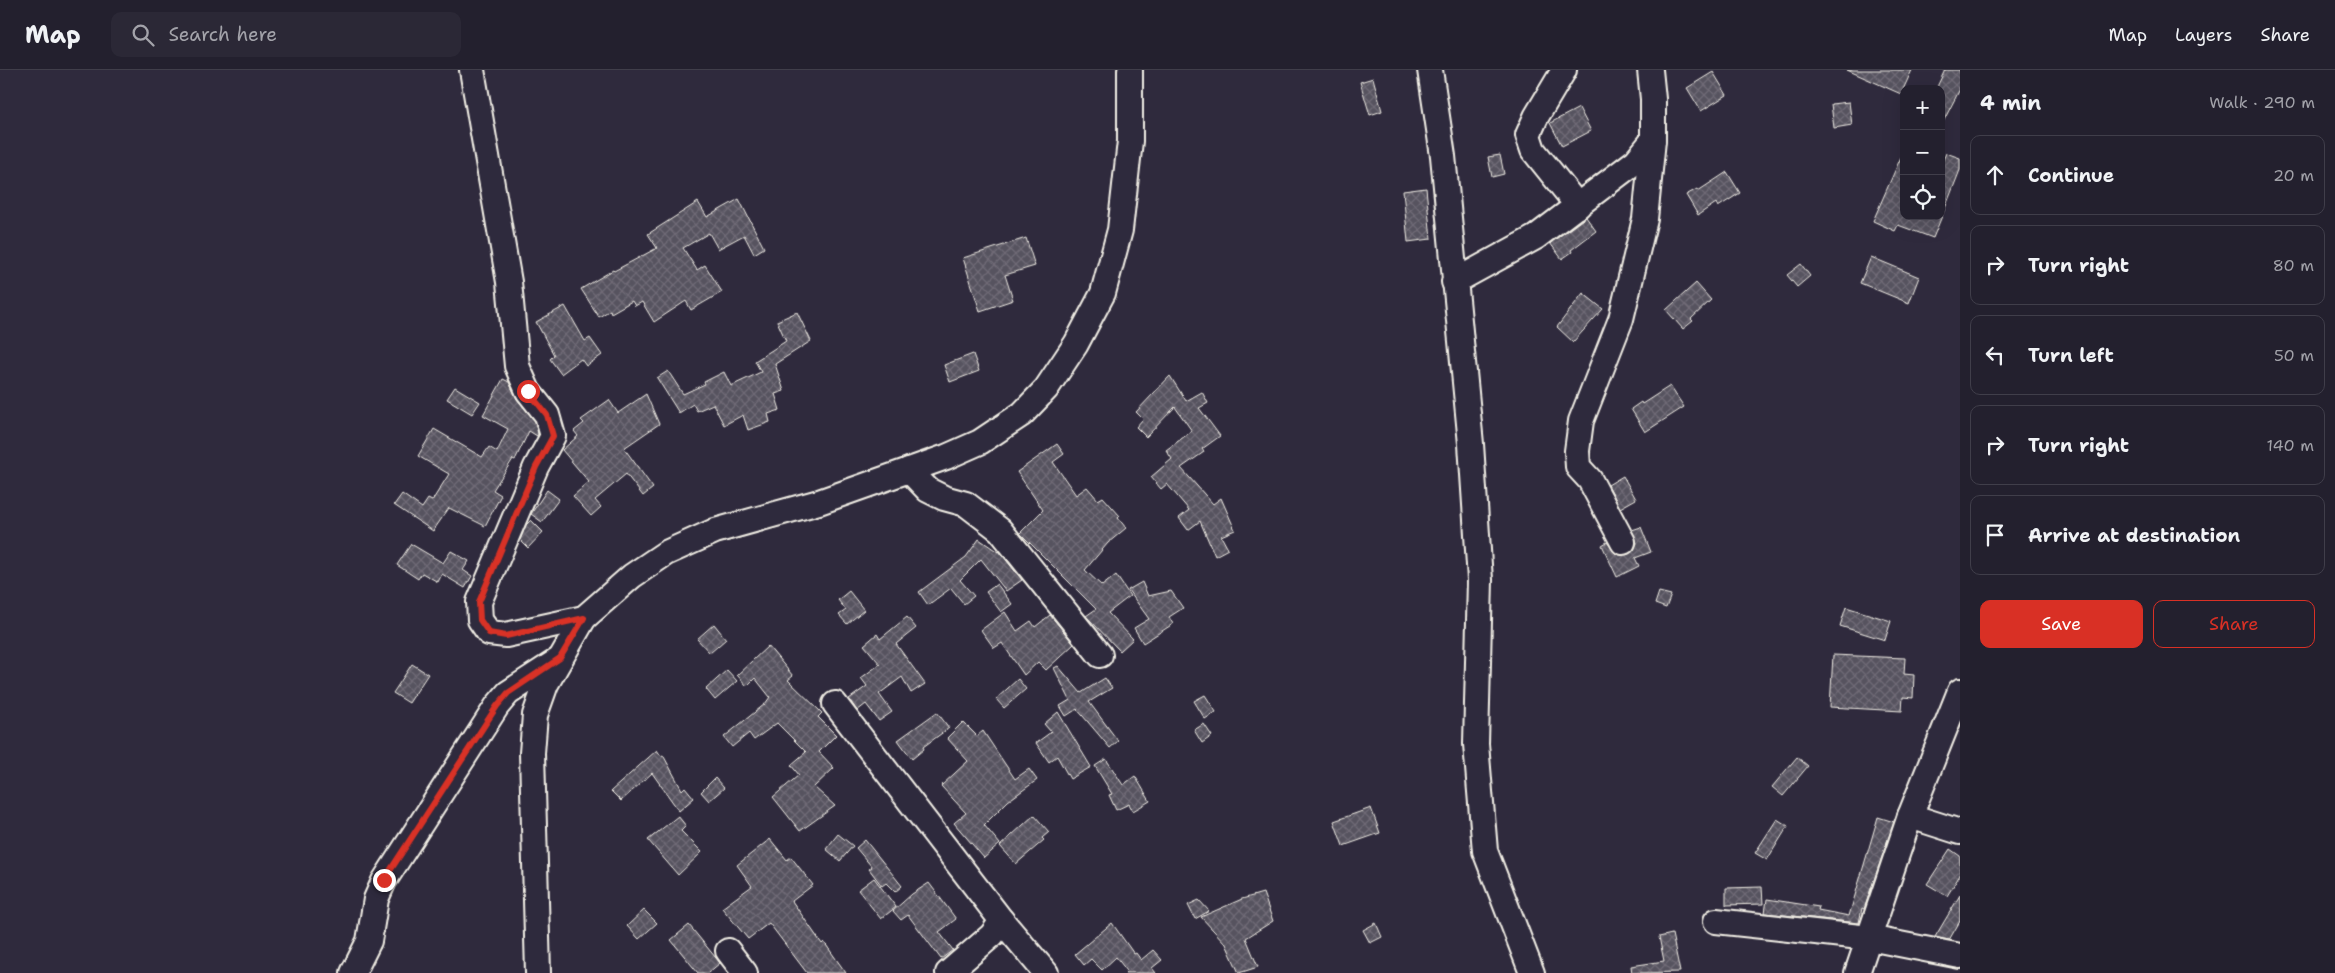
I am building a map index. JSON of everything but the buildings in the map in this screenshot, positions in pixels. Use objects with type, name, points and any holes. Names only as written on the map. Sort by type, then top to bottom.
[{"type":"street","points":[[472,70],[509,282],[517,366],[528,391],[547,415],[553,436],[536,467],[479,602],[480,620],[489,633],[506,636],[584,618]]},
{"type":"street","points":[[538,973],[532,753],[535,715],[546,684],[584,618],[632,576],[666,553],[716,531],[819,502],[946,457],[980,442],[1022,414],[1046,389],[1076,344],[1103,293],[1120,230],[1130,141],[1130,70]]},
{"type":"street","points":[[1430,70],[1443,156],[1471,444],[1480,580],[1476,744],[1485,851],[1529,968]]},
{"type":"street","points":[[1564,70],[1536,117],[1528,135],[1533,150],[1578,206]]},
{"type":"street","points":[[1623,542],[1590,480],[1578,467],[1576,451],[1581,421],[1621,319],[1646,219],[1653,140],[1653,99],[1650,70]]},
{"type":"street","points":[[1454,282],[1536,237],[1636,161],[1653,140]]},
{"type":"street","points":[[908,470],[928,490],[944,498],[966,504],[1000,530],[1100,655]]},
{"type":"street","points":[[353,973],[369,941],[376,899],[384,880],[481,731],[508,693],[560,658]]},
{"type":"street","points":[[1857,973],[1910,816],[1960,691]]},
{"type":"street","points":[[835,704],[1002,921],[1046,973]]},
{"type":"street","points":[[1910,816],[1960,832]]},
{"type":"street","points":[[948,973],[992,935],[1002,921]]},
{"type":"street","points":[[1716,921],[1869,938],[1960,956]]},
{"type":"street","points":[[728,950],[745,973]]},
{"type":"route","points":[[384,880],[497,706],[508,693],[560,658],[584,618],[506,636],[489,633],[480,620],[479,602],[536,467],[553,436],[547,415],[528,391]]}]
